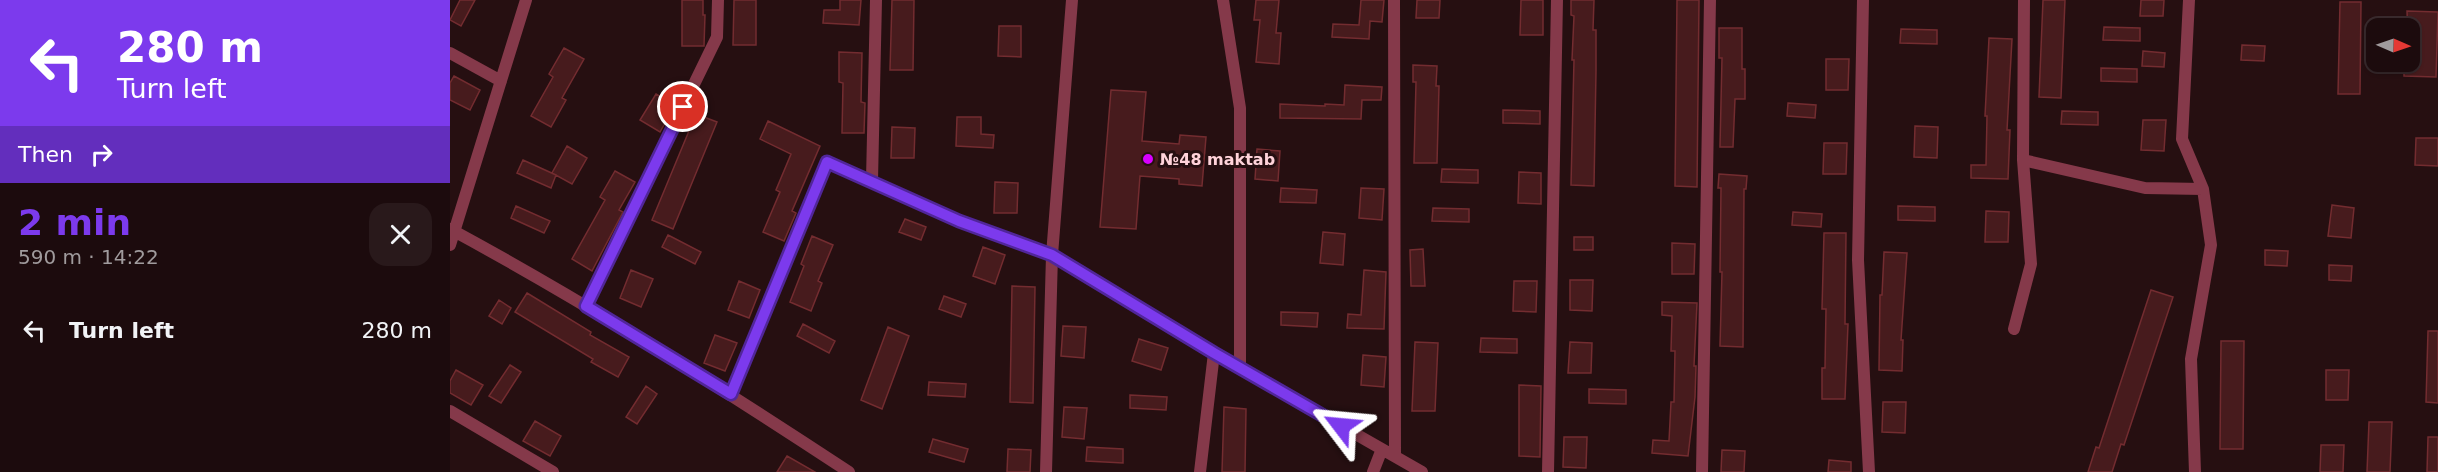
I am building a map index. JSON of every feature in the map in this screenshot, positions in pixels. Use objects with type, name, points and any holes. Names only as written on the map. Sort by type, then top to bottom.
[{"type":"street","points":[[450,244],[526,0]]},
{"type":"street","points":[[586,306],[717,37],[718,0]]},
{"type":"street","points":[[872,180],[876,0]]},
{"type":"street","points":[[1046,472],[1052,255],[1071,0]]},
{"type":"street","points":[[1223,0],[1240,108],[1240,368]]},
{"type":"street","points":[[1394,0],[1395,456]]},
{"type":"street","points":[[1548,472],[1557,0]]},
{"type":"street","points":[[1702,472],[1710,0]]},
{"type":"street","points":[[1863,0],[1858,260],[1869,472]]},
{"type":"street","points":[[2014,329],[2031,264],[2023,159],[2024,0]]},
{"type":"street","points":[[2189,0],[2182,139],[2203,189],[2211,245],[2191,359],[2195,472]]},
{"type":"street","points":[[450,54],[501,81]]},
{"type":"street","points":[[2023,159],[2145,188],[2203,189]]},
{"type":"street","points":[[731,394],[827,162],[872,180],[959,221],[1052,255],[1214,353],[1422,472]]},
{"type":"street","points":[[453,231],[586,306],[731,394],[849,472]]},
{"type":"street","points":[[1200,472],[1214,353]]},
{"type":"street","points":[[450,411],[554,472]]},
{"type":"street","points":[[1373,472],[1382,449]]},
{"type":"building","points":[[460,0],[475,0],[461,26],[450,20]]},
{"type":"building","points":[[682,0],[703,0],[704,46],[682,46]]},
{"type":"building","points":[[734,0],[756,0],[756,45],[733,45]]},
{"type":"building","points":[[840,0],[861,0],[859,25],[823,23],[824,10],[840,10]]},
{"type":"building","points":[[892,0],[914,0],[913,70],[890,70]]},
{"type":"building","points":[[1256,0],[1279,0],[1276,33],[1281,33],[1279,64],[1256,62],[1260,20],[1254,20]]},
{"type":"building","points":[[1361,0],[1384,0],[1382,22],[1370,21],[1369,39],[1332,37],[1333,24],[1359,25]]},
{"type":"building","points":[[1417,0],[1440,0],[1439,18],[1416,18]]},
{"type":"building","points":[[1521,0],[1543,0],[1543,35],[1520,35]]},
{"type":"building","points":[[1571,0],[1594,0],[1593,30],[1596,30],[1596,71],[1594,186],[1571,185],[1574,16],[1571,15]]},
{"type":"building","points":[[1677,0],[1699,0],[1697,187],[1675,186]]},
{"type":"building","points":[[2043,0],[2065,0],[2061,98],[2039,97]]},
{"type":"building","points":[[2141,0],[2164,0],[2163,16],[2140,16]]},
{"type":"building","points":[[2340,2],[2361,2],[2360,94],[2338,94]]},
{"type":"building","points":[[2407,11],[2438,12],[2436,77],[2404,76],[2404,72],[2420,72],[2420,18],[2407,18]]},
{"type":"building","points":[[999,26],[1021,26],[1021,57],[998,56]]},
{"type":"building","points":[[2104,27],[2140,28],[2140,41],[2103,40]]},
{"type":"building","points":[[1719,28],[1742,28],[1745,99],[1735,99],[1733,147],[1720,147],[1722,58],[1719,58]]},
{"type":"building","points":[[1901,29],[1937,30],[1937,44],[1900,43]]},
{"type":"building","points":[[1989,38],[2012,39],[2007,130],[2010,130],[2008,179],[1971,178],[1971,165],[1986,165],[1987,116],[1985,116]]},
{"type":"building","points":[[2242,45],[2265,46],[2264,61],[2241,60]]},
{"type":"building","points":[[564,48],[584,59],[562,98],[566,100],[551,127],[531,116],[553,77],[549,74]]},
{"type":"building","points":[[2143,51],[2165,53],[2164,67],[2142,66]]},
{"type":"building","points":[[839,52],[862,53],[861,102],[865,103],[864,133],[842,133],[843,83],[839,82]]},
{"type":"building","points":[[1826,59],[1849,59],[1848,90],[1826,90]]},
{"type":"building","points":[[1413,65],[1437,66],[1436,86],[1439,86],[1437,163],[1414,163],[1416,82],[1413,82]]},
{"type":"building","points":[[2101,68],[2137,69],[2137,82],[2101,81]]},
{"type":"building","points":[[454,76],[480,90],[470,110],[450,100],[450,83]]},
{"type":"building","points":[[1345,85],[1382,87],[1381,100],[1362,100],[1361,119],[1280,118],[1280,104],[1344,105]]},
{"type":"building","points":[[1111,90],[1146,92],[1142,141],[1179,144],[1180,135],[1206,137],[1202,186],[1179,184],[1179,179],[1140,176],[1136,229],[1100,227]]},
{"type":"building","points":[[656,94],[675,105],[660,132],[640,120]]},
{"type":"building","points":[[1788,103],[1816,105],[1815,118],[1787,116]]},
{"type":"building","points":[[1503,110],[1540,111],[1540,124],[1503,123]]},
{"type":"building","points":[[2062,111],[2098,112],[2098,125],[2061,124]]},
{"type":"building","points":[[696,114],[717,122],[673,229],[652,220]]},
{"type":"building","points":[[957,117],[981,117],[981,134],[994,135],[993,148],[956,146]]},
{"type":"building","points":[[2143,120],[2166,120],[2164,151],[2141,150]]},
{"type":"building","points":[[768,121],[820,146],[792,211],[796,213],[784,241],[763,232],[780,192],[776,190],[791,154],[760,139]]},
{"type":"building","points":[[1915,126],[1938,127],[1937,158],[1914,157]]},
{"type":"building","points":[[892,127],[915,128],[914,158],[891,158]]},
{"type":"building","points":[[2416,138],[2438,138],[2438,166],[2415,165]]},
{"type":"building","points":[[1824,143],[1847,143],[1846,174],[1823,174]]},
{"type":"building","points":[[567,146],[587,158],[572,184],[552,173]]},
{"type":"building","points":[[1257,149],[1280,151],[1278,181],[1255,179]]},
{"type":"building","points":[[523,160],[556,175],[551,188],[517,173]]},
{"type":"building","points":[[1442,169],[1478,170],[1478,183],[1441,182]]},
{"type":"building","points":[[615,171],[635,182],[619,210],[623,212],[592,271],[572,259],[605,200],[600,197]]},
{"type":"building","points":[[1519,172],[1541,173],[1541,204],[1518,203]]},
{"type":"building","points":[[1719,174],[1747,176],[1746,189],[1744,189],[1743,347],[1720,346],[1722,272],[1720,272],[1721,188],[1718,188]]},
{"type":"building","points":[[995,182],[1018,183],[1017,213],[994,213]]},
{"type":"building","points":[[1281,188],[1317,190],[1316,203],[1280,202]]},
{"type":"building","points":[[1361,188],[1384,189],[1382,220],[1359,218]]},
{"type":"building","points":[[2332,205],[2354,208],[2351,238],[2328,236]]},
{"type":"building","points":[[516,206],[550,221],[544,233],[511,218]]},
{"type":"building","points":[[1898,206],[1935,207],[1935,221],[1898,220]]},
{"type":"building","points":[[1433,208],[1469,209],[1469,222],[1432,221]]},
{"type":"building","points":[[1986,211],[2009,212],[2008,242],[1985,242]]},
{"type":"building","points":[[1793,212],[1822,214],[1821,227],[1792,225]]},
{"type":"building","points":[[905,219],[926,227],[921,240],[899,232]]},
{"type":"building","points":[[1323,232],[1345,234],[1343,265],[1320,263]]},
{"type":"building","points":[[1824,233],[1846,233],[1845,324],[1848,324],[1845,399],[1822,399],[1826,309],[1822,309]]},
{"type":"building","points":[[668,235],[701,252],[695,264],[662,247]]},
{"type":"building","points":[[812,236],[833,245],[818,281],[822,283],[811,311],[790,302],[804,266],[801,264]]},
{"type":"building","points":[[1574,237],[1593,237],[1593,250],[1574,250]]},
{"type":"building","points":[[1672,243],[1695,244],[1694,274],[1672,274]]},
{"type":"building","points":[[983,247],[1005,255],[995,284],[973,276]]},
{"type":"building","points":[[1423,249],[1425,286],[1411,286],[1410,250]]},
{"type":"building","points":[[2265,250],[2288,251],[2287,266],[2265,265]]},
{"type":"building","points":[[1884,252],[1907,253],[1901,340],[1903,340],[1902,371],[1879,370],[1880,295],[1882,295]]},
{"type":"building","points":[[2329,265],[2352,266],[2351,281],[2329,280]]},
{"type":"building","points":[[631,270],[653,279],[641,307],[620,298]]},
{"type":"building","points":[[1364,270],[1386,272],[1384,329],[1347,328],[1348,314],[1361,315]]},
{"type":"building","points":[[1570,280],[1593,280],[1592,311],[1570,310]]},
{"type":"building","points":[[739,281],[760,290],[749,318],[728,310]]},
{"type":"building","points":[[1514,281],[1537,281],[1536,312],[1513,311]]},
{"type":"building","points":[[1012,286],[1035,287],[1033,403],[1010,402]]},
{"type":"building","points":[[2151,290],[2173,297],[2124,445],[2121,444],[2112,472],[2088,472],[2096,447],[2099,448]]},
{"type":"building","points":[[527,293],[591,332],[590,335],[629,357],[618,377],[591,362],[593,359],[515,312]]},
{"type":"building","points":[[944,296],[966,304],[961,317],[939,309]]},
{"type":"building","points":[[499,300],[511,308],[502,324],[489,316]]},
{"type":"building","points":[[1662,302],[1697,303],[1695,397],[1688,456],[1652,453],[1653,440],[1669,441],[1671,402],[1674,402],[1675,351],[1671,351],[1672,316],[1662,315]]},
{"type":"building","points":[[1281,312],[1318,313],[1317,327],[1281,325]]},
{"type":"building","points":[[803,324],[835,341],[829,353],[797,336]]},
{"type":"building","points":[[1063,326],[1086,327],[1084,358],[1061,356]]},
{"type":"building","points":[[888,327],[909,336],[882,409],[861,400]]},
{"type":"building","points":[[2428,331],[2438,331],[2438,403],[2426,402]]},
{"type":"building","points":[[715,335],[737,343],[725,371],[704,363]]},
{"type":"building","points":[[1481,338],[1517,339],[1517,353],[1480,352]]},
{"type":"building","points":[[1139,339],[1168,348],[1161,370],[1132,361]]},
{"type":"building","points":[[2221,341],[2244,341],[2243,449],[2220,449]]},
{"type":"building","points":[[1415,342],[1438,343],[1435,411],[1412,411]]},
{"type":"building","points":[[1570,342],[1592,343],[1591,373],[1568,373]]},
{"type":"building","points":[[1363,355],[1386,357],[1384,387],[1361,385]]},
{"type":"building","points":[[510,365],[521,372],[501,403],[489,396]]},
{"type":"building","points":[[456,370],[483,385],[471,405],[450,393],[450,381]]},
{"type":"building","points":[[2326,370],[2349,370],[2348,400],[2326,400]]},
{"type":"building","points":[[929,382],[966,384],[965,397],[928,395]]},
{"type":"building","points":[[1519,385],[1541,386],[1540,457],[1519,456]]},
{"type":"building","points":[[646,386],[657,394],[637,424],[626,417]]},
{"type":"building","points":[[1589,389],[1626,390],[1626,404],[1589,403]]},
{"type":"building","points":[[1130,395],[1167,397],[1166,410],[1130,408]]},
{"type":"building","points":[[1883,402],[1906,402],[1905,433],[1882,432]]},
{"type":"building","points":[[1064,407],[1087,408],[1084,439],[1062,437]]},
{"type":"building","points":[[1224,407],[1246,409],[1245,472],[1222,472]]},
{"type":"building","points":[[535,421],[561,436],[550,456],[523,441]]},
{"type":"building","points":[[2369,422],[2392,422],[2390,472],[2367,472]]},
{"type":"building","points":[[1564,437],[1587,437],[1586,468],[1563,467]]},
{"type":"building","points":[[2428,437],[2438,437],[2438,472],[2427,472]]},
{"type":"building","points":[[933,439],[968,449],[964,462],[929,452]]},
{"type":"building","points":[[2321,445],[2344,445],[2343,472],[2320,472]]},
{"type":"building","points":[[1087,447],[1123,449],[1123,463],[1086,461]]},
{"type":"building","points":[[1008,449],[1031,450],[1030,472],[1007,472]]},
{"type":"building","points":[[1722,450],[1745,451],[1744,472],[1721,472]]},
{"type":"building","points":[[787,456],[815,472],[777,472]]},
{"type":"building","points":[[1829,460],[1851,462],[1851,472],[1828,472]]},
{"type":"place","name":"№48 maktab","points":[[1148,159]]},
{"type":"route","points":[[683,107],[586,306],[731,394],[827,162],[872,180],[959,221],[1052,255],[1214,353],[1341,426]]}]
